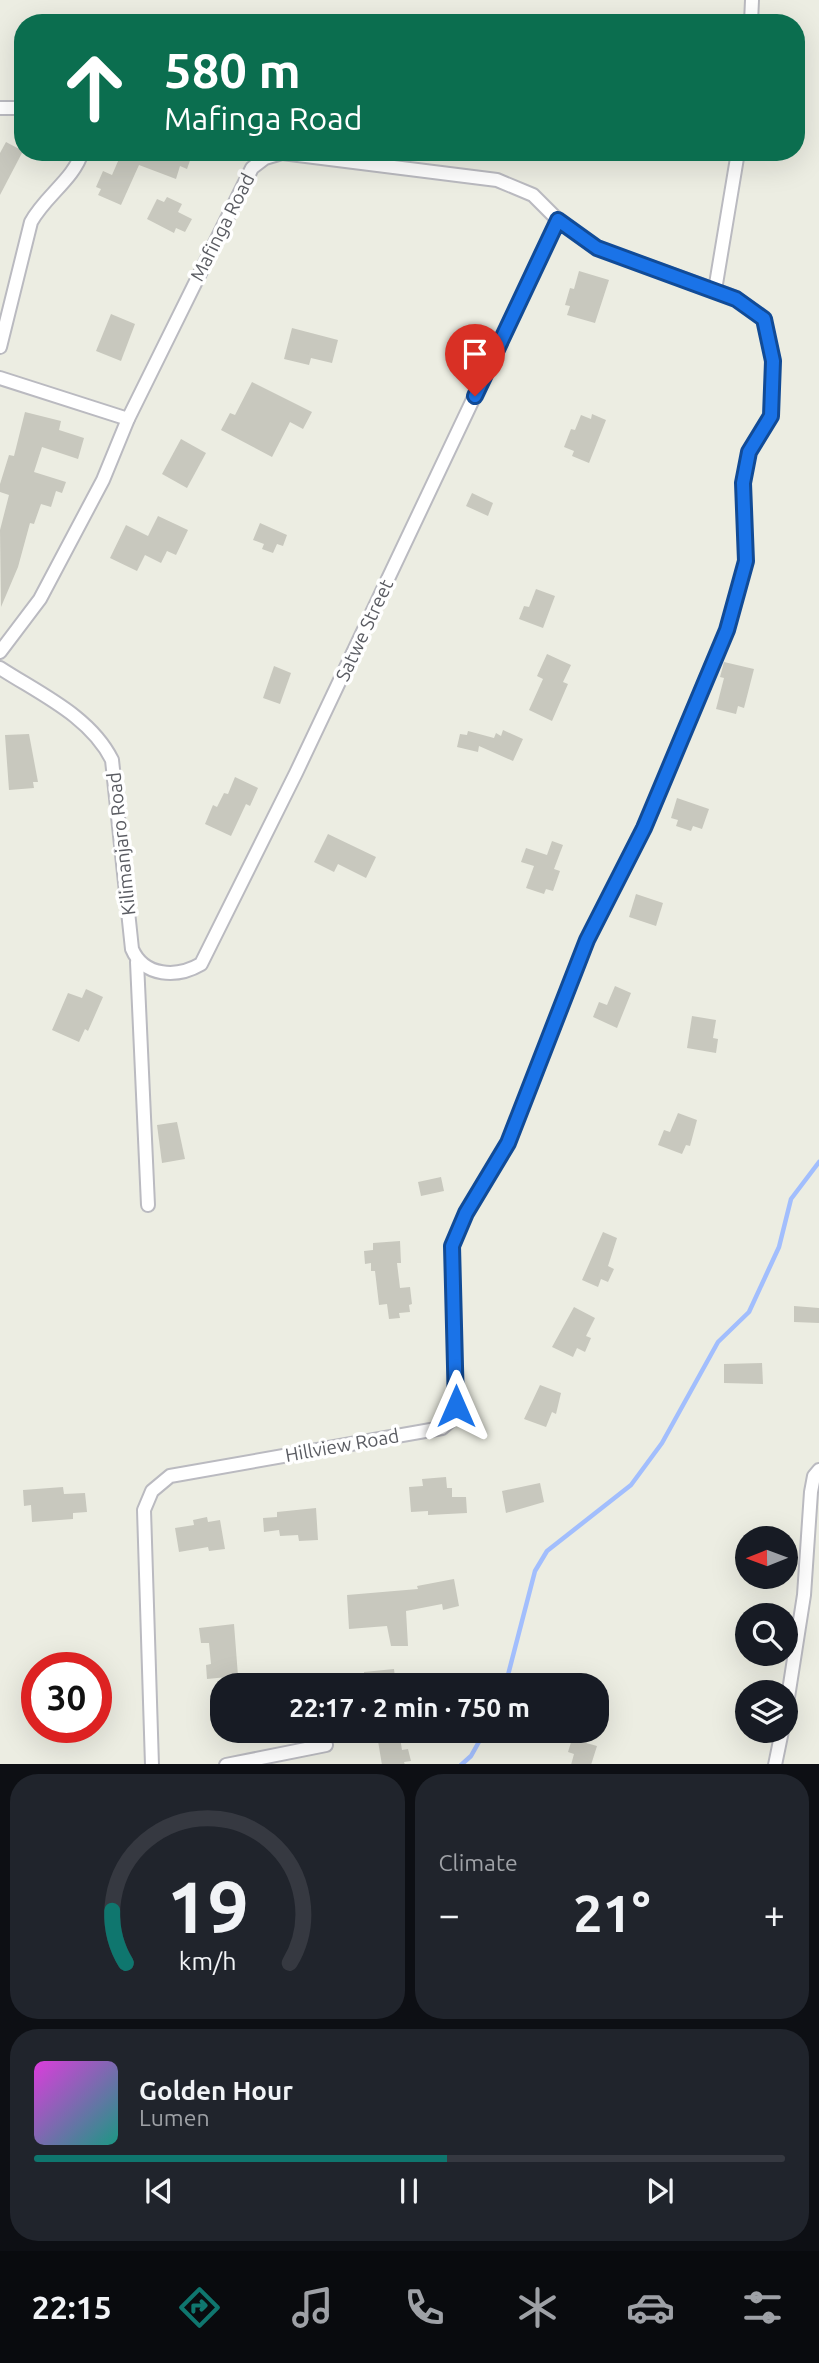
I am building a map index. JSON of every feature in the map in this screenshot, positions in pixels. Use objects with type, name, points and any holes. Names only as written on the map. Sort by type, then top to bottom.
[{"type":"street","points":[[0,347],[31,222],[41,203],[77,167],[79,161]]},
{"type":"street","name":"Mafinga Road","points":[[0,652],[40,599],[103,480],[128,419],[229,210],[252,168],[261,161]]},
{"type":"street","name":"Mafinga Road","points":[[346,161],[497,180],[533,195],[558,220],[597,248],[715,290]]},
{"type":"street","points":[[715,290],[736,161]]},
{"type":"street","name":"Satwe Street","points":[[135,955],[148,970],[166,973],[190,970],[201,964],[209,953],[558,220]]},
{"type":"street","name":"Hillview Road","points":[[152,1764],[144,1510],[152,1490],[170,1476],[442,1428],[451,1419],[456,1406],[452,1246],[466,1213],[508,1143],[587,940],[644,828],[712,669],[746,561],[743,483],[749,452],[771,416],[773,361],[764,319],[736,299],[715,290]]},
{"type":"street","points":[[0,378],[128,419]]},
{"type":"street","name":"Kilimanjaro Road","points":[[0,668],[85,723],[103,741],[112,760],[135,955],[148,1205]]},
{"type":"street","points":[[791,1680],[804,1595],[811,1492],[814,1476],[819,1471]]},
{"type":"street","points":[[775,1764],[780,1743]]},
{"type":"street","points":[[231,1764],[326,1745]]},
{"type":"building","points":[[6,142],[14,146],[14,161],[18,161],[0,195],[0,153]]},
{"type":"building","points":[[118,161],[190,161],[187,169],[180,166],[176,179],[139,165],[121,205],[98,195],[101,189],[96,187],[103,171],[112,175]]},
{"type":"building","points":[[167,197],[182,204],[178,212],[192,219],[185,232],[176,228],[174,233],[147,219],[157,199],[164,202]]},
{"type":"building","points":[[579,271],[609,280],[595,323],[567,315],[570,306],[565,305],[570,288],[574,289]]},
{"type":"building","points":[[111,314],[135,324],[121,361],[96,351]]},
{"type":"building","points":[[292,328],[338,340],[332,363],[311,358],[309,365],[284,359]]},
{"type":"building","points":[[252,382],[312,412],[303,429],[290,422],[272,457],[221,430],[230,413],[235,415]]},
{"type":"building","points":[[25,412],[61,421],[59,430],[84,438],[78,459],[42,447],[34,472],[66,482],[62,493],[56,491],[51,507],[41,504],[34,524],[30,523],[18,567],[1,607],[0,530],[9,495],[0,492],[0,484],[9,455],[14,456]]},
{"type":"building","points":[[592,414],[606,420],[589,463],[572,456],[574,451],[564,447],[571,429],[575,430],[581,415],[591,419]]},
{"type":"building","points":[[181,439],[206,453],[187,488],[162,474]]},
{"type":"building","points":[[472,493],[493,503],[488,516],[466,506]]},
{"type":"building","points":[[158,516],[188,530],[176,555],[167,551],[161,563],[145,555],[137,571],[110,558],[126,525],[148,536]]},
{"type":"building","points":[[260,523],[287,535],[283,546],[277,544],[273,553],[262,549],[264,544],[253,540]]},
{"type":"building","points":[[536,589],[555,596],[543,628],[519,619],[524,606],[529,607]]},
{"type":"building","points":[[547,654],[571,665],[563,682],[568,684],[552,721],[529,710],[543,679],[537,676]]},
{"type":"building","points":[[724,662],[754,669],[744,708],[738,706],[736,714],[716,709],[724,678],[720,677]]},
{"type":"building","points":[[274,666],[291,673],[280,704],[263,698]]},
{"type":"building","points":[[503,730],[523,739],[513,761],[479,746],[478,752],[457,747],[460,734],[467,735],[468,731],[494,738],[496,733],[501,736]]},
{"type":"building","points":[[29,734],[38,782],[33,782],[34,788],[9,790],[5,735]]},
{"type":"building","points":[[235,777],[258,788],[250,806],[246,804],[231,836],[205,824],[213,805],[217,807],[224,793],[228,794]]},
{"type":"building","points":[[677,798],[709,809],[702,829],[693,826],[691,831],[676,826],[678,820],[671,818]]},
{"type":"building","points":[[328,834],[376,857],[366,878],[338,864],[334,872],[314,862]]},
{"type":"building","points":[[552,841],[563,845],[554,869],[560,871],[553,891],[546,889],[544,894],[526,888],[534,866],[521,862],[526,848],[547,855]]},
{"type":"building","points":[[636,894],[663,903],[656,926],[629,917]]},
{"type":"building","points":[[615,986],[631,993],[617,1028],[593,1017],[599,1002],[607,1005]]},
{"type":"building","points":[[86,989],[103,997],[88,1031],[85,1029],[79,1042],[52,1030],[68,993],[82,998]]},
{"type":"building","points":[[692,1016],[716,1020],[713,1038],[718,1039],[716,1053],[687,1048]]},
{"type":"building","points":[[678,1113],[697,1120],[690,1146],[686,1145],[682,1154],[658,1145],[664,1130],[670,1132]]},
{"type":"building","points":[[177,1122],[185,1159],[162,1163],[157,1125]]},
{"type":"building","points":[[441,1177],[444,1191],[421,1196],[418,1182]]},
{"type":"building","points":[[603,1232],[617,1238],[608,1266],[614,1269],[608,1282],[601,1279],[598,1287],[582,1280]]},
{"type":"building","points":[[400,1241],[401,1263],[397,1263],[400,1288],[410,1287],[412,1304],[409,1305],[410,1312],[399,1313],[400,1318],[389,1319],[387,1304],[379,1305],[375,1271],[371,1271],[371,1263],[365,1264],[364,1251],[373,1250],[373,1243]]},
{"type":"building","points":[[794,1306],[819,1308],[819,1323],[794,1322]]},
{"type":"building","points":[[574,1307],[595,1318],[586,1336],[591,1338],[585,1352],[577,1348],[573,1357],[552,1347]]},
{"type":"building","points":[[762,1363],[763,1384],[724,1383],[724,1364]]},
{"type":"building","points":[[540,1385],[561,1393],[556,1414],[552,1412],[546,1427],[524,1419]]},
{"type":"building","points":[[446,1477],[447,1488],[452,1488],[452,1497],[466,1497],[467,1513],[428,1515],[428,1511],[411,1512],[409,1487],[423,1486],[422,1479]]},
{"type":"building","points":[[540,1483],[544,1502],[506,1513],[502,1491]]},
{"type":"building","points":[[63,1487],[64,1494],[85,1493],[87,1512],[73,1513],[73,1519],[32,1522],[31,1505],[24,1506],[23,1490]]},
{"type":"building","points":[[316,1508],[318,1540],[299,1541],[298,1535],[280,1536],[279,1530],[264,1532],[263,1518],[277,1517],[277,1512]]},
{"type":"building","points":[[207,1517],[208,1522],[220,1520],[225,1549],[209,1551],[208,1547],[179,1552],[175,1528],[194,1525],[193,1520]]},
{"type":"building","points":[[454,1579],[459,1606],[443,1610],[442,1604],[406,1611],[408,1646],[391,1646],[387,1626],[349,1629],[347,1595],[418,1589],[417,1586]]},
{"type":"building","points":[[234,1624],[238,1673],[210,1673],[210,1679],[207,1679],[206,1665],[211,1664],[209,1643],[201,1643],[199,1628]]},
{"type":"building","points":[[394,1669],[394,1673],[364,1673]]},
{"type":"building","points":[[378,1743],[401,1743],[402,1750],[408,1749],[411,1761],[405,1764],[382,1764]]},
{"type":"building","points":[[571,1743],[597,1746],[591,1764],[571,1764],[574,1754],[568,1752]]},
{"type":"waterway","points":[[509,1673],[535,1571],[547,1551],[631,1485],[662,1443],[718,1342],[749,1312],[779,1247],[791,1199],[819,1162]]},
{"type":"waterway","points":[[462,1764],[471,1756],[478,1743]]},
{"type":"route","points":[[456,1406],[456,1314],[452,1300],[452,1246],[466,1213],[508,1143],[587,940],[644,828],[727,630],[746,561],[743,483],[749,452],[771,416],[773,361],[764,319],[736,299],[597,248],[558,220],[475,396]]}]
